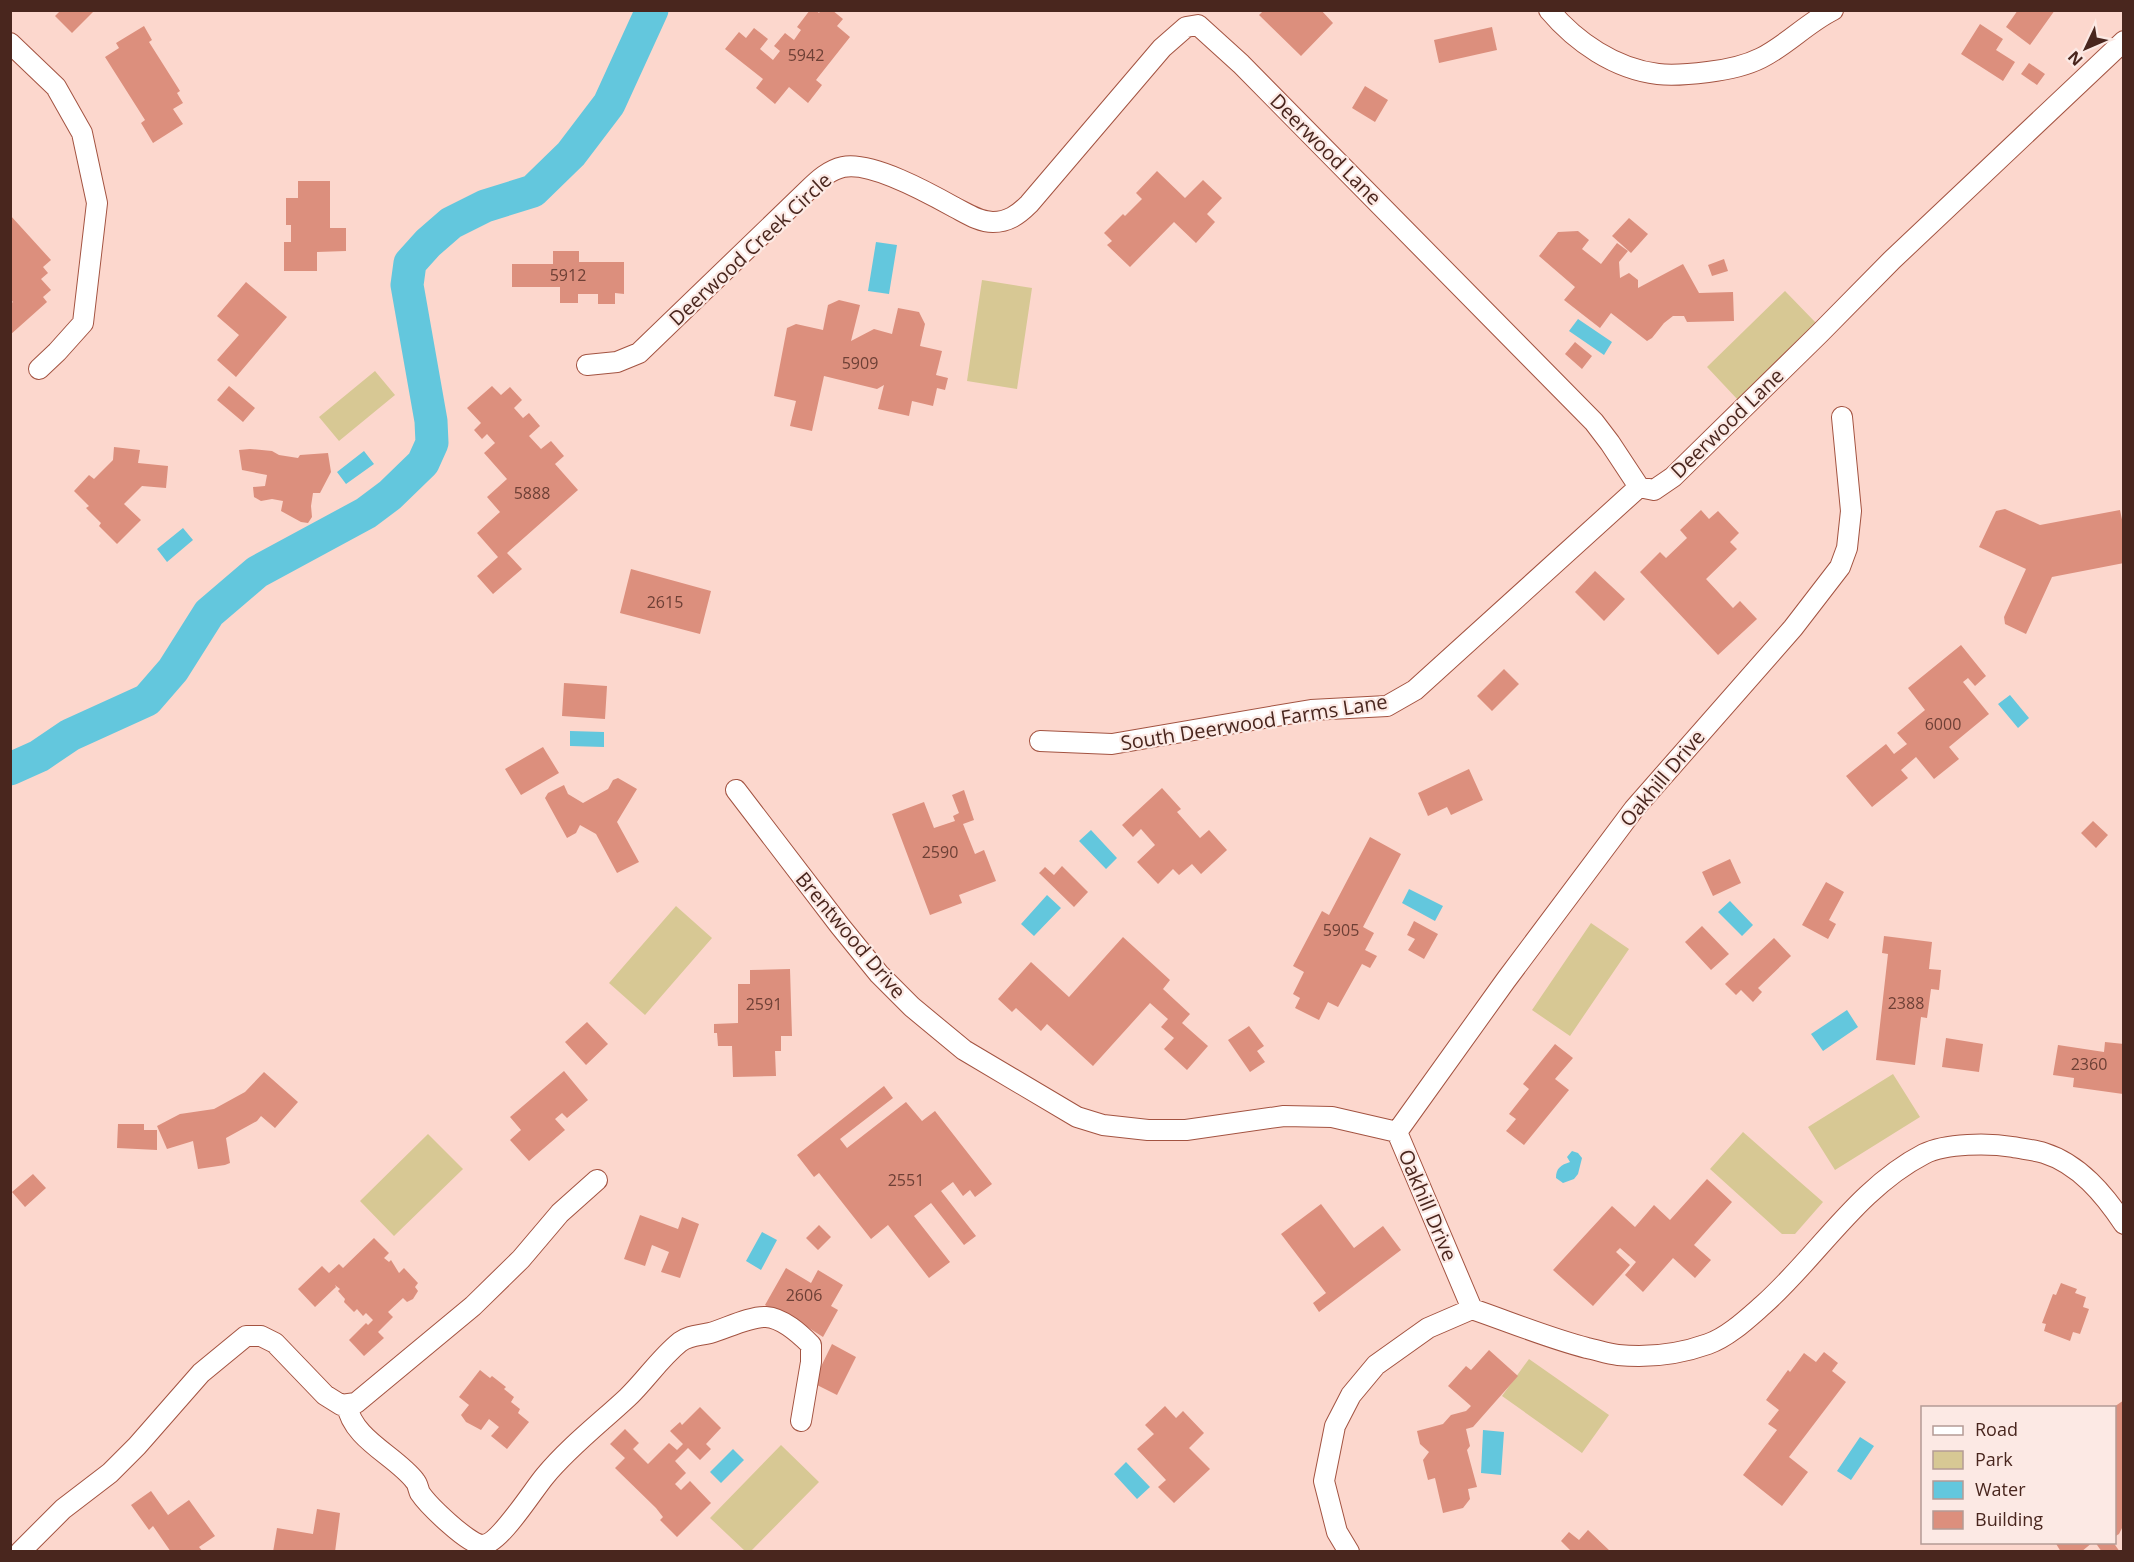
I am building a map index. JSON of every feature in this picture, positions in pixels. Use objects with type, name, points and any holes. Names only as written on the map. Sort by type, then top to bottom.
[{"type":"street","points":[[1549,10],[1565,29],[1597,52],[1626,66],[1657,74],[1694,74],[1758,60],[1782,47],[1819,17],[1833,10]]},
{"type":"street","name":"Deerwood Lane","points":[[1186,27],[1198,25],[1241,64],[1594,422],[1639,487],[1654,490],[1673,477],[1892,260],[2124,41]]},
{"type":"street","name":"Deerwood Creek Circle","points":[[587,365],[626,360],[639,353],[814,184],[842,167],[856,166],[873,170],[930,194],[977,219],[990,222],[1012,218],[1029,204],[1162,48],[1186,27]]},
{"type":"street","points":[[10,43],[56,87],[82,133],[97,203],[83,323],[39,369]]},
{"type":"street","name":"Oakhill Drive","points":[[1472,1309],[1396,1132],[1634,808],[1792,628],[1840,567],[1846,548],[1851,511],[1842,417]]},
{"type":"street","name":"South Deerwood Farms Lane","points":[[1040,741],[1112,744],[1311,710],[1388,706],[1415,690],[1639,487]]},
{"type":"street","name":"Brentwood Drive","points":[[736,790],[840,926],[879,974],[912,1007],[964,1050],[1077,1117],[1103,1125],[1148,1130],[1176,1130],[1284,1116],[1332,1117],[1396,1132]]},
{"type":"street","points":[[1349,1551],[1337,1532],[1324,1481],[1335,1426],[1351,1395],[1376,1365],[1428,1328],[1472,1309],[1566,1342],[1617,1355],[1651,1355],[1685,1351],[1711,1343],[1744,1322],[1775,1294],[1858,1205],[1886,1179],[1925,1153],[1955,1146],[1992,1143],[2045,1153],[2081,1172],[2110,1204],[2124,1224]]},
{"type":"street","points":[[20,1551],[63,1509],[110,1473],[201,1373],[246,1336],[261,1336],[275,1343],[325,1395],[341,1406],[356,1403],[476,1303],[521,1259],[560,1213],[597,1180]]},
{"type":"street","points":[[347,1405],[360,1431],[376,1448],[398,1463],[417,1482],[420,1492],[458,1532],[480,1545],[487,1544],[498,1536],[546,1474],[599,1421],[628,1397],[655,1365],[681,1341],[692,1335],[709,1333],[766,1317],[795,1329],[811,1345],[811,1362],[801,1421]]},
{"type":"green space","points":[[982,280],[1032,288],[1017,389],[967,381]]},
{"type":"green space","points":[[1785,291],[1817,324],[1738,400],[1707,367]]},
{"type":"green space","points":[[375,371],[395,395],[339,441],[319,417]]},
{"type":"green space","points":[[676,906],[712,938],[645,1015],[609,983]]},
{"type":"green space","points":[[1591,923],[1629,949],[1570,1036],[1532,1010]]},
{"type":"green space","points":[[1893,1074],[1920,1117],[1835,1170],[1808,1127]]},
{"type":"green space","points":[[1743,1132],[1823,1202],[1795,1234],[1782,1234],[1710,1169]]},
{"type":"green space","points":[[428,1134],[463,1169],[394,1236],[360,1201]]},
{"type":"green space","points":[[1529,1359],[1609,1415],[1582,1453],[1502,1396]]},
{"type":"green space","points":[[781,1445],[819,1482],[751,1551],[745,1551],[710,1518]]},
{"type":"water","points":[[876,242],[897,245],[889,294],[868,291]]},
{"type":"water","points":[[1578,319],[1612,342],[1604,355],[1569,331]]},
{"type":"water","points":[[364,451],[374,464],[346,484],[337,472]]},
{"type":"water","points":[[183,528],[193,540],[167,562],[157,549]]},
{"type":"water","points":[[2010,695],[2029,718],[2018,728],[1998,704]]},
{"type":"water","points":[[570,731],[604,732],[604,747],[570,746]]},
{"type":"water","points":[[1091,830],[1117,858],[1106,869],[1079,841]]},
{"type":"water","points":[[1409,889],[1443,906],[1435,921],[1402,903]]},
{"type":"water","points":[[1047,895],[1061,908],[1034,936],[1021,924]]},
{"type":"water","points":[[1730,901],[1753,925],[1742,936],[1718,912]]},
{"type":"water","points":[[1847,1010],[1858,1027],[1823,1051],[1811,1034]]},
{"type":"water","points":[[1572,1151],[1578,1153],[1582,1158],[1578,1174],[1574,1179],[1563,1183],[1556,1178],[1557,1172],[1570,1162],[1567,1157]]},
{"type":"water","points":[[762,1232],[777,1240],[761,1270],[746,1261]]},
{"type":"water","points":[[1483,1430],[1504,1432],[1501,1475],[1481,1473]]},
{"type":"water","points":[[1860,1437],[1874,1446],[1851,1480],[1837,1471]]},
{"type":"water","points":[[733,1449],[744,1460],[721,1483],[710,1472]]},
{"type":"water","points":[[1126,1462],[1150,1487],[1137,1499],[1114,1474]]},
{"type":"building","points":[[61,10],[95,10],[72,33],[55,16]]},
{"type":"building","points":[[810,10],[816,10],[819,13],[821,10],[832,10],[843,19],[837,26],[850,37],[816,80],[822,85],[808,103],[789,87],[775,104],[756,88],[763,79],[725,49],[739,32],[746,38],[754,28],[768,39],[760,49],[773,60],[780,51],[774,46],[785,33],[794,40],[801,30],[797,27]]},
{"type":"building","points":[[1264,10],[1321,10],[1333,23],[1301,56],[1259,15]]},
{"type":"building","points":[[2018,10],[2055,10],[2030,45],[2006,27]]},
{"type":"building","points":[[1980,24],[2003,39],[1996,50],[2015,62],[2003,81],[1961,54]]},
{"type":"building","points":[[144,26],[152,40],[149,42],[180,91],[177,93],[183,103],[173,109],[183,124],[153,143],[141,123],[145,120],[105,57],[119,48],[116,43]]},
{"type":"building","points":[[1492,27],[1497,50],[1439,63],[1434,40]]},
{"type":"building","points":[[2029,63],[2045,74],[2037,85],[2021,74]]},
{"type":"building","points":[[1365,86],[1388,100],[1375,122],[1352,108]]},
{"type":"building","points":[[1157,171],[1185,198],[1203,180],[1222,198],[1207,214],[1215,222],[1196,243],[1174,222],[1130,267],[1107,245],[1112,241],[1104,233],[1142,199],[1136,193]]},
{"type":"building","points":[[298,181],[330,181],[330,228],[346,228],[346,251],[317,252],[317,271],[284,271],[284,242],[291,242],[291,225],[286,225],[286,198],[298,198]]},
{"type":"building","points":[[10,215],[51,260],[43,267],[48,273],[41,279],[51,290],[43,297],[47,302],[10,335],[10,304],[13,302],[10,299],[12,290],[10,288]]},
{"type":"building","points":[[1629,218],[1648,234],[1631,253],[1612,236]]},
{"type":"building","points":[[1578,231],[1589,240],[1582,249],[1601,264],[1617,243],[1628,251],[1619,262],[1620,278],[1629,273],[1638,280],[1638,288],[1683,264],[1699,293],[1733,292],[1734,321],[1687,322],[1684,316],[1673,316],[1647,341],[1611,313],[1600,328],[1564,300],[1575,287],[1539,256],[1558,232]]},
{"type":"building","points":[[553,251],[579,251],[579,262],[624,262],[624,294],[615,293],[615,304],[598,304],[598,294],[578,294],[578,303],[560,303],[560,287],[512,287],[512,264],[553,264]]},
{"type":"building","points":[[1724,259],[1728,271],[1712,276],[1708,265]]},
{"type":"building","points":[[246,282],[287,317],[236,377],[217,360],[239,335],[217,316]]},
{"type":"building","points":[[839,300],[860,305],[851,341],[874,329],[892,334],[898,308],[919,312],[925,324],[920,346],[942,351],[936,375],[948,378],[945,390],[937,388],[933,406],[912,401],[909,416],[878,409],[884,385],[877,389],[824,376],[812,431],[790,426],[796,401],[774,396],[787,328],[796,324],[823,330],[828,305]]},
{"type":"building","points":[[1575,342],[1592,356],[1582,369],[1565,354]]},
{"type":"building","points":[[229,386],[255,408],[243,422],[217,400]]},
{"type":"building","points":[[492,386],[501,395],[510,387],[522,400],[514,408],[523,418],[529,413],[540,426],[529,436],[541,449],[551,441],[564,456],[555,464],[578,490],[507,553],[522,569],[493,594],[477,576],[498,557],[477,533],[500,512],[487,497],[507,479],[484,453],[495,443],[487,434],[482,439],[474,430],[481,423],[467,408]]},
{"type":"building","points":[[114,447],[140,450],[138,463],[168,466],[166,488],[142,486],[124,504],[141,520],[117,544],[99,526],[101,523],[86,508],[89,506],[74,491],[89,475],[94,479],[113,460]]},
{"type":"building","points":[[239,450],[272,451],[279,455],[298,458],[300,455],[328,453],[331,472],[320,493],[313,493],[312,517],[308,523],[301,522],[281,511],[283,501],[272,499],[261,501],[254,497],[253,487],[265,486],[267,475],[242,470]]},
{"type":"building","points":[[2005,509],[2040,525],[2120,510],[2124,529],[2124,563],[2052,577],[2026,634],[2005,624],[2004,617],[2026,569],[1979,547],[1996,511]]},
{"type":"building","points":[[1701,510],[1709,519],[1718,511],[1739,533],[1730,542],[1737,549],[1706,579],[1733,608],[1740,601],[1757,619],[1718,655],[1640,572],[1660,552],[1666,558],[1687,538],[1680,530]]},
{"type":"building","points":[[631,569],[711,591],[700,634],[620,613]]},
{"type":"building","points":[[1595,571],[1625,599],[1604,621],[1575,592]]},
{"type":"building","points":[[1961,645],[1986,676],[1975,686],[1968,678],[1963,682],[1989,714],[1949,747],[1959,759],[1934,779],[1916,757],[1901,770],[1908,778],[1872,807],[1846,776],[1886,744],[1894,754],[1907,744],[1897,733],[1925,710],[1908,688]]},
{"type":"building","points":[[1504,669],[1519,684],[1492,711],[1477,696]]},
{"type":"building","points":[[564,683],[607,686],[605,719],[562,716]]},
{"type":"building","points":[[543,747],[559,773],[521,795],[505,769]]},
{"type":"building","points":[[1469,769],[1483,800],[1451,815],[1447,807],[1428,816],[1418,793]]},
{"type":"building","points":[[618,778],[637,789],[617,822],[639,862],[617,873],[596,834],[580,825],[576,833],[567,838],[545,798],[548,793],[564,785],[568,794],[583,803],[608,789],[613,780]]},
{"type":"building","points":[[1162,788],[1181,809],[1177,812],[1200,838],[1209,830],[1227,850],[1201,874],[1192,864],[1179,875],[1173,869],[1158,884],[1137,862],[1155,845],[1141,829],[1133,837],[1122,825]]},
{"type":"building","points":[[964,790],[974,820],[963,824],[975,854],[984,850],[996,881],[959,895],[962,903],[930,915],[892,814],[924,802],[934,828],[955,821],[953,816],[959,813],[952,795]]},
{"type":"building","points":[[2093,821],[2108,835],[2096,848],[2081,833]]},
{"type":"building","points":[[1370,837],[1401,854],[1363,927],[1374,933],[1365,950],[1377,956],[1370,968],[1362,964],[1338,1007],[1328,1002],[1319,1020],[1295,1008],[1300,998],[1293,994],[1304,972],[1293,966],[1322,911],[1329,915]]},
{"type":"building","points":[[1730,859],[1741,883],[1713,896],[1702,872]]},
{"type":"building","points":[[1062,866],[1088,892],[1074,907],[1039,873],[1045,867],[1054,875]]},
{"type":"building","points":[[1826,882],[1844,892],[1829,920],[1836,924],[1828,939],[1802,925]]},
{"type":"building","points":[[1414,921],[1438,934],[1424,959],[1408,950],[1415,939],[1407,935]]},
{"type":"building","points":[[1702,926],[1729,954],[1711,970],[1685,942]]},
{"type":"building","points":[[1884,936],[1932,942],[1929,969],[1941,970],[1939,990],[1931,989],[1927,1018],[1921,1017],[1915,1065],[1876,1060],[1888,954],[1882,953]]},
{"type":"building","points":[[1123,937],[1170,980],[1163,989],[1190,1014],[1182,1023],[1208,1046],[1187,1070],[1164,1049],[1174,1038],[1161,1027],[1168,1019],[1150,1003],[1093,1066],[1047,1024],[1041,1031],[1016,1008],[1012,1012],[998,999],[1031,962],[1069,997]]},
{"type":"building","points":[[1774,938],[1791,956],[1758,988],[1762,992],[1753,1002],[1741,990],[1736,995],[1725,984]]},
{"type":"building","points":[[790,969],[792,1036],[781,1036],[781,1051],[775,1051],[776,1076],[733,1077],[732,1046],[718,1046],[714,1024],[738,1023],[738,984],[750,984],[750,970]]},
{"type":"building","points":[[587,1022],[608,1044],[586,1065],[565,1042]]},
{"type":"building","points":[[1249,1026],[1264,1046],[1257,1051],[1265,1062],[1250,1072],[1228,1040]]},
{"type":"building","points":[[1946,1038],[1983,1044],[1979,1072],[1942,1067]]},
{"type":"building","points":[[2105,1042],[2124,1044],[2123,1094],[2073,1087],[2074,1078],[2053,1075],[2058,1045],[2104,1052]]},
{"type":"building","points":[[1555,1044],[1573,1058],[1555,1079],[1569,1090],[1524,1145],[1506,1131],[1516,1119],[1509,1114],[1529,1089],[1523,1084]]},
{"type":"building","points":[[564,1071],[588,1100],[567,1118],[562,1113],[555,1119],[565,1130],[529,1161],[510,1140],[521,1130],[510,1117]]},
{"type":"building","points":[[264,1072],[298,1102],[275,1128],[261,1116],[257,1121],[226,1138],[230,1163],[225,1165],[198,1169],[193,1141],[167,1149],[157,1126],[180,1114],[214,1109],[245,1092]]},
{"type":"building","points":[[884,1086],[893,1098],[840,1139],[847,1148],[906,1102],[922,1121],[935,1111],[992,1184],[975,1197],[970,1190],[963,1196],[953,1182],[941,1191],[976,1236],[964,1245],[931,1203],[914,1216],[950,1262],[929,1278],[888,1225],[871,1239],[819,1173],[814,1177],[797,1155]]},
{"type":"building","points":[[118,1124],[144,1124],[144,1130],[157,1130],[157,1150],[117,1148]]},
{"type":"building","points":[[33,1174],[46,1188],[25,1207],[12,1192]]},
{"type":"building","points":[[1707,1179],[1732,1202],[1694,1245],[1711,1260],[1695,1278],[1673,1258],[1643,1292],[1625,1275],[1636,1262],[1620,1248],[1616,1252],[1630,1265],[1593,1306],[1553,1270],[1612,1206],[1635,1227],[1654,1205],[1670,1220]]},
{"type":"building","points":[[1321,1204],[1354,1248],[1383,1226],[1401,1250],[1319,1312],[1313,1303],[1326,1293],[1281,1234]]},
{"type":"building","points":[[640,1215],[678,1229],[682,1217],[699,1224],[680,1278],[661,1272],[669,1252],[652,1245],[645,1266],[624,1259]]},
{"type":"building","points":[[819,1225],[831,1237],[818,1250],[806,1238]]},
{"type":"building","points":[[374,1238],[389,1253],[384,1258],[389,1262],[391,1260],[399,1273],[404,1268],[418,1283],[415,1287],[418,1291],[413,1299],[407,1302],[403,1298],[388,1312],[393,1317],[378,1332],[384,1338],[364,1356],[349,1340],[366,1323],[368,1325],[373,1320],[366,1313],[363,1316],[357,1309],[354,1312],[344,1302],[345,1299],[338,1291],[340,1289],[335,1285],[336,1287],[315,1307],[298,1289],[322,1266],[329,1273],[339,1264],[343,1268]]},
{"type":"building","points":[[786,1268],[811,1283],[818,1270],[843,1285],[831,1306],[838,1310],[823,1337],[787,1314],[785,1317],[765,1305]]},
{"type":"building","points":[[2061,1283],[2077,1289],[2075,1293],[2086,1297],[2083,1307],[2089,1309],[2080,1334],[2073,1332],[2070,1341],[2044,1331],[2046,1324],[2042,1323],[2053,1294],[2056,1295]]},
{"type":"building","points":[[832,1344],[856,1357],[837,1395],[813,1383]]},
{"type":"building","points":[[1489,1350],[1518,1376],[1473,1427],[1466,1429],[1470,1446],[1467,1450],[1477,1487],[1468,1489],[1470,1499],[1463,1508],[1443,1513],[1435,1478],[1428,1480],[1423,1460],[1429,1452],[1420,1444],[1417,1431],[1443,1424],[1451,1415],[1466,1411],[1471,1406],[1448,1386],[1466,1366],[1471,1370]]},
{"type":"building","points":[[1824,1352],[1838,1363],[1832,1371],[1846,1382],[1789,1457],[1808,1472],[1782,1506],[1743,1475],[1777,1430],[1768,1424],[1779,1410],[1766,1400],[1804,1353],[1816,1362]]},
{"type":"building","points":[[480,1370],[506,1387],[504,1389],[514,1397],[511,1402],[520,1409],[518,1413],[529,1422],[507,1449],[491,1436],[499,1427],[489,1419],[481,1430],[466,1422],[461,1415],[469,1405],[459,1397]]},
{"type":"building","points":[[2124,1400],[2124,1524],[2116,1536],[2116,1406]]},
{"type":"building","points":[[1165,1406],[1176,1418],[1183,1411],[1204,1433],[1189,1448],[1210,1469],[1174,1503],[1158,1487],[1166,1480],[1137,1449],[1154,1434],[1145,1425]]},
{"type":"building","points":[[700,1407],[721,1428],[706,1444],[711,1449],[700,1460],[688,1448],[675,1461],[686,1473],[675,1484],[681,1490],[690,1481],[711,1503],[677,1537],[660,1520],[663,1517],[656,1508],[615,1468],[625,1458],[610,1444],[625,1429],[639,1443],[633,1449],[648,1464],[669,1443],[677,1450],[683,1444],[670,1431],[680,1422],[682,1425]]},
{"type":"building","points":[[151,1491],[168,1515],[189,1500],[215,1536],[199,1547],[203,1552],[171,1552],[153,1526],[149,1530],[131,1505]]},
{"type":"building","points":[[317,1509],[340,1513],[335,1552],[273,1552],[277,1528],[313,1534]]},
{"type":"building","points":[[1588,1530],[1611,1552],[1572,1552],[1561,1541],[1569,1532],[1579,1540]]},
{"type":"building","points":[[2056,1544],[2091,1544],[2081,1552],[2061,1552]]},
{"type":"building","points":[[2096,1544],[2114,1544],[2120,1552],[2102,1552]]},
{"type":"waterway","points":[[10,769],[39,756],[70,735],[147,700],[173,670],[209,613],[257,572],[366,513],[390,495],[423,463],[432,443],[431,421],[407,285],[410,263],[451,223],[485,206],[533,191],[571,154],[609,104],[652,10]]}]
